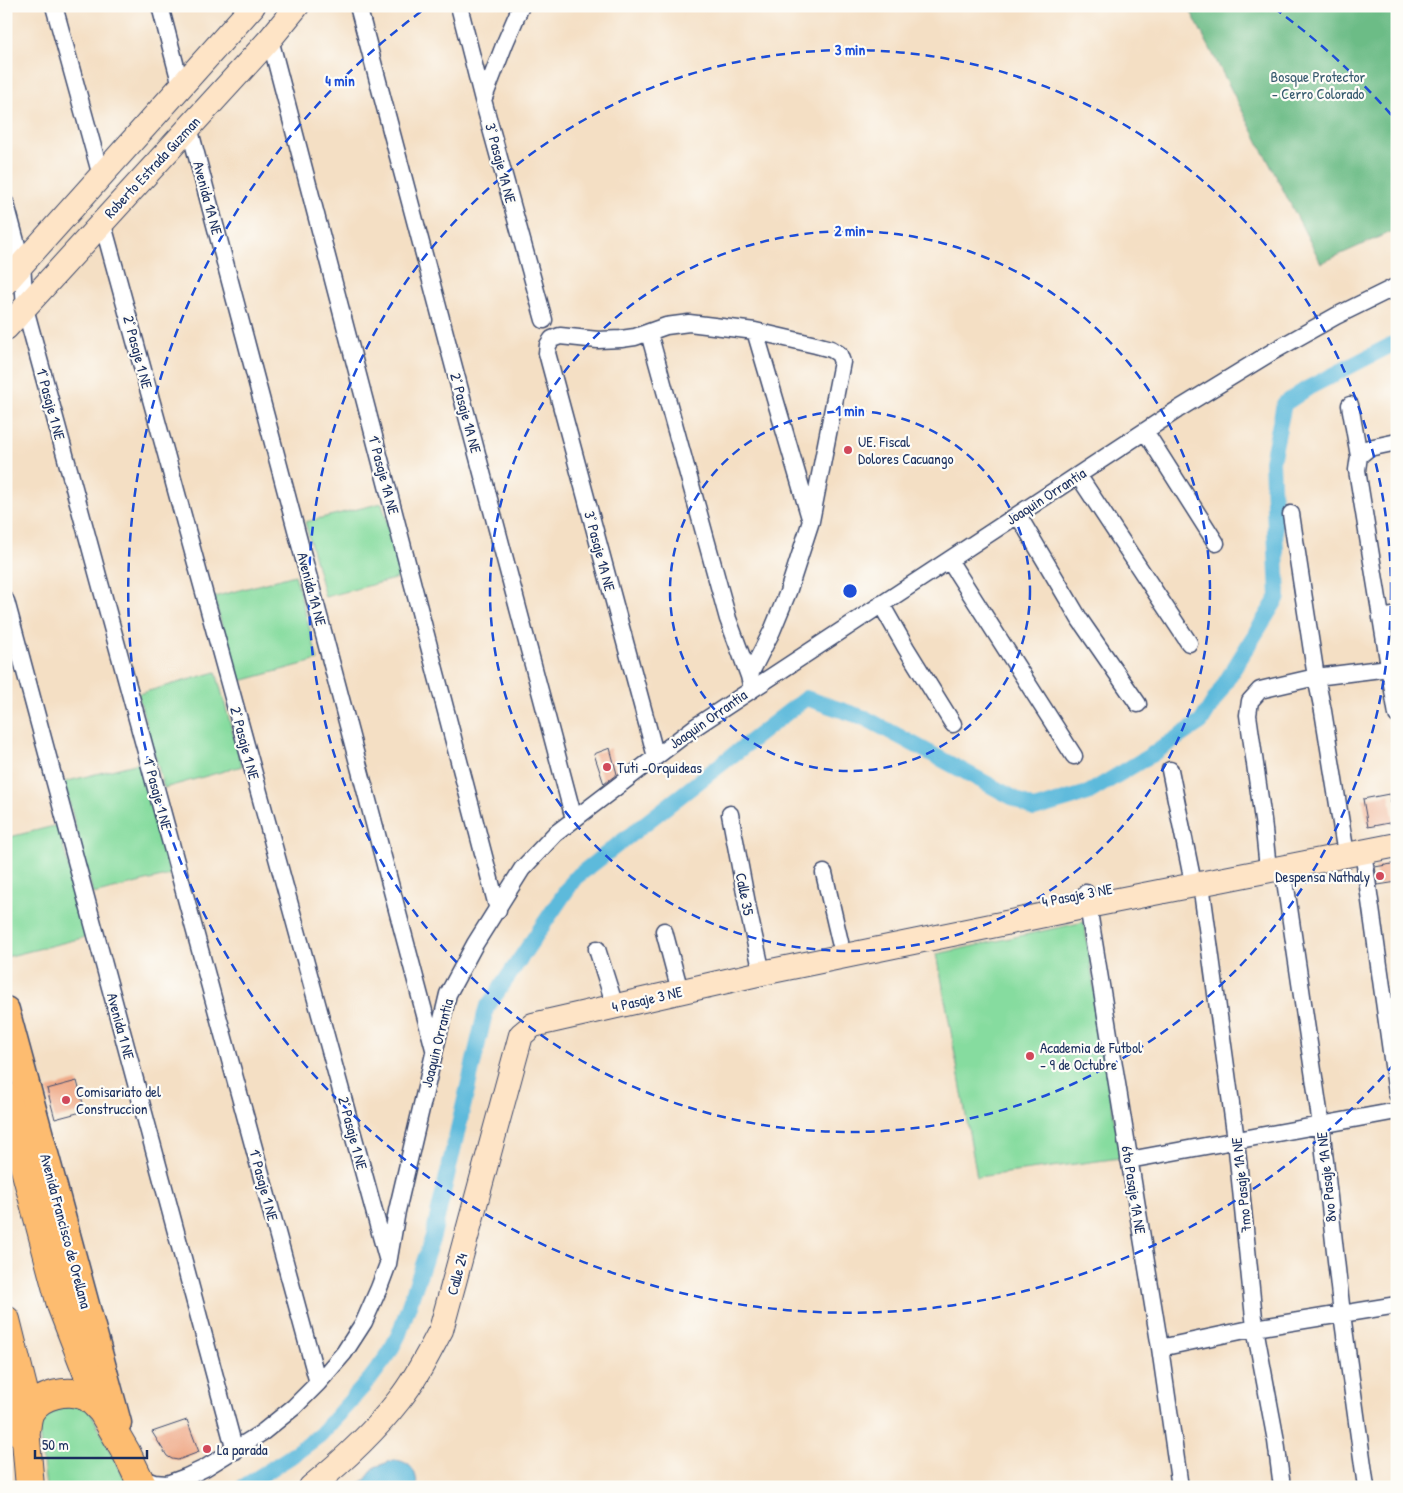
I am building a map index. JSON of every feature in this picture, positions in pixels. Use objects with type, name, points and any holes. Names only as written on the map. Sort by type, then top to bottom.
[{"type":"highway","name":"Avenida Francisco de Orellana","points":[[6,1097],[61,1306],[102,1411],[134,1469]]},
{"type":"highway","points":[[6,1320],[23,1388],[28,1469]]},
{"type":"highway","points":[[28,1469],[29,1414],[40,1401],[61,1393],[81,1395],[89,1398],[102,1411]]},
{"type":"main road","name":"Avenida Francisco de Orellana","points":[[6,1010],[101,1365],[134,1469]]},
{"type":"main road","points":[[6,1389],[28,1469]]},
{"type":"street","points":[[54,6],[101,176]]},
{"type":"street","points":[[160,6],[181,86]]},
{"type":"street","name":"Roberto Estrada Guzman","points":[[6,282],[252,6]]},
{"type":"street","name":"Roberto Estrada Guzman","points":[[12,318],[45,286],[298,6]]},
{"type":"street","name":"2° Pasaje 1A NE","points":[[358,6],[574,819]]},
{"type":"street","name":"3° Pasaje 1A NE","points":[[459,6],[544,320]]},
{"type":"street","points":[[484,100],[521,6]]},
{"type":"street","name":"1° Pasaje 1A NE","points":[[270,39],[498,910]]},
{"type":"street","name":"Avenida 1A NE","points":[[189,127],[434,1051]]},
{"type":"street","name":"1° Pasaje 1 NE","points":[[6,204],[27,259],[12,318],[318,1383]]},
{"type":"street","name":"2° Pasaje 1 NE","points":[[102,222],[388,1264]]},
{"type":"street","points":[[27,259],[39,280],[45,286]]},
{"type":"street","name":"Joaquin Orrantia","points":[[134,1469],[146,1480],[167,1484],[186,1477],[235,1451],[263,1432],[294,1407],[344,1353],[364,1322],[388,1264],[397,1211],[448,994],[475,944],[522,870],[555,834],[695,727],[750,682],[881,604],[1145,431],[1272,352],[1336,316],[1397,286]]},
{"type":"street","points":[[690,323],[755,331],[831,349],[839,354],[842,362],[810,521],[788,592],[750,682],[728,619],[649,333],[666,326],[690,323]]},
{"type":"street","points":[[755,331],[810,521]]},
{"type":"street","name":"3° Pasaje 1A NE","points":[[649,333],[621,339],[598,340],[560,336],[552,339],[548,345],[547,352],[656,757]]},
{"type":"street","points":[[1350,405],[1359,456],[1357,470],[1389,616],[1389,668],[1397,714]]},
{"type":"street","points":[[1145,431],[1216,543]]},
{"type":"street","points":[[1359,456],[1369,448],[1397,442]]},
{"type":"street","points":[[1078,475],[1189,643]]},
{"type":"street","points":[[1290,514],[1316,677],[1353,847],[1397,1094]]},
{"type":"street","points":[[1018,515],[1080,620],[1138,704]]},
{"type":"street","points":[[949,560],[1074,756]]},
{"type":"street","name":"Avenida 1 NE","points":[[6,601],[235,1451]]},
{"type":"street","points":[[881,604],[953,724]]},
{"type":"street","name":"8vo Pasaje 1A NE","points":[[1366,1487],[1342,1314],[1321,1125],[1275,863],[1263,820],[1248,715],[1250,701],[1260,690],[1316,677],[1389,668]]},
{"type":"street","name":"7mo Pasaje 1A NE","points":[[1170,770],[1196,879],[1236,1140],[1255,1328],[1276,1441],[1282,1487]]},
{"type":"street","name":"Calle 35","points":[[730,814],[762,973]]},
{"type":"street","name":"4 Pasaje 3 NE","points":[[762,973],[840,942],[1087,900],[1196,879],[1353,847],[1397,834]]},
{"type":"street","name":"4 Pasaje 3 NE","points":[[1353,847],[1397,845]]},
{"type":"street","points":[[824,873],[840,942]]},
{"type":"street","name":"4 Pasaje 3 NE","points":[[533,1025],[1087,900]]},
{"type":"street","name":"6to Pasaje 1A NE","points":[[1087,900],[1160,1348],[1180,1487]]},
{"type":"street","points":[[664,931],[680,991]]},
{"type":"street","points":[[596,949],[614,1006]]},
{"type":"street","name":"Calle 24","points":[[312,1487],[342,1461],[399,1400],[421,1367],[441,1330],[521,1035],[533,1025]]},
{"type":"street","points":[[1129,1160],[1397,1111]]},
{"type":"street","points":[[1160,1348],[1255,1328],[1397,1304]]},
{"type":"green space","name":"Bosque Protector - Cerro Colorado","points":[[1188,6],[1397,6],[1397,229],[1321,263]]},
{"type":"green space","points":[[382,503],[402,577],[325,597],[305,522]]},
{"type":"green space","points":[[295,575],[318,660],[237,682],[214,597]]},
{"type":"green space","points":[[216,672],[242,766],[164,788],[138,694]]},
{"type":"green space","points":[[139,763],[170,875],[93,894],[64,782]]},
{"type":"green space","points":[[58,825],[86,937],[6,957],[6,838]]},
{"type":"green space","name":"Academia de Futbol - 9 de Octubre","points":[[1084,922],[1120,1158],[977,1177],[937,954]]},
{"type":"green space","points":[[65,1403],[89,1409],[129,1487],[46,1487],[39,1431],[40,1424],[47,1412]]},
{"type":"water","points":[[394,1460],[404,1462],[412,1468],[416,1476],[417,1487],[353,1487],[365,1480],[375,1467]]},
{"type":"building","name":"Tuti -Orquideas","points":[[610,748],[617,774],[604,784],[594,754]]},
{"type":"building","points":[[1389,794],[1394,822],[1368,827],[1363,799]]},
{"type":"building","points":[[1397,863],[1397,882],[1378,885],[1375,867]]},
{"type":"building","name":"Comisariato del Construccion","points":[[77,1081],[85,1111],[55,1119],[47,1089]]},
{"type":"building","points":[[187,1420],[199,1452],[178,1460],[172,1459],[167,1456],[152,1432]]},
{"type":"waterway","points":[[243,1487],[320,1435],[370,1379],[388,1355],[399,1334],[433,1236],[486,1009],[575,878],[806,698],[865,718],[1034,809],[1088,793],[1151,755],[1201,722],[1278,597],[1272,461],[1284,404],[1308,388],[1397,342]]},
{"type":"place","name":"UE. Fiscal Dolores Cacuango","points":[[848,450]]},
{"type":"place","name":"Tuti -Orquideas","points":[[607,767]]},
{"type":"place","name":"Despensa Nathaly","points":[[1380,876]]},
{"type":"place","name":"Academia de Futbol - 9 de Octubre","points":[[1030,1056]]},
{"type":"place","name":"Comisariato del Construccion","points":[[66,1100]]},
{"type":"place","name":"La parada","points":[[207,1449]]}]
